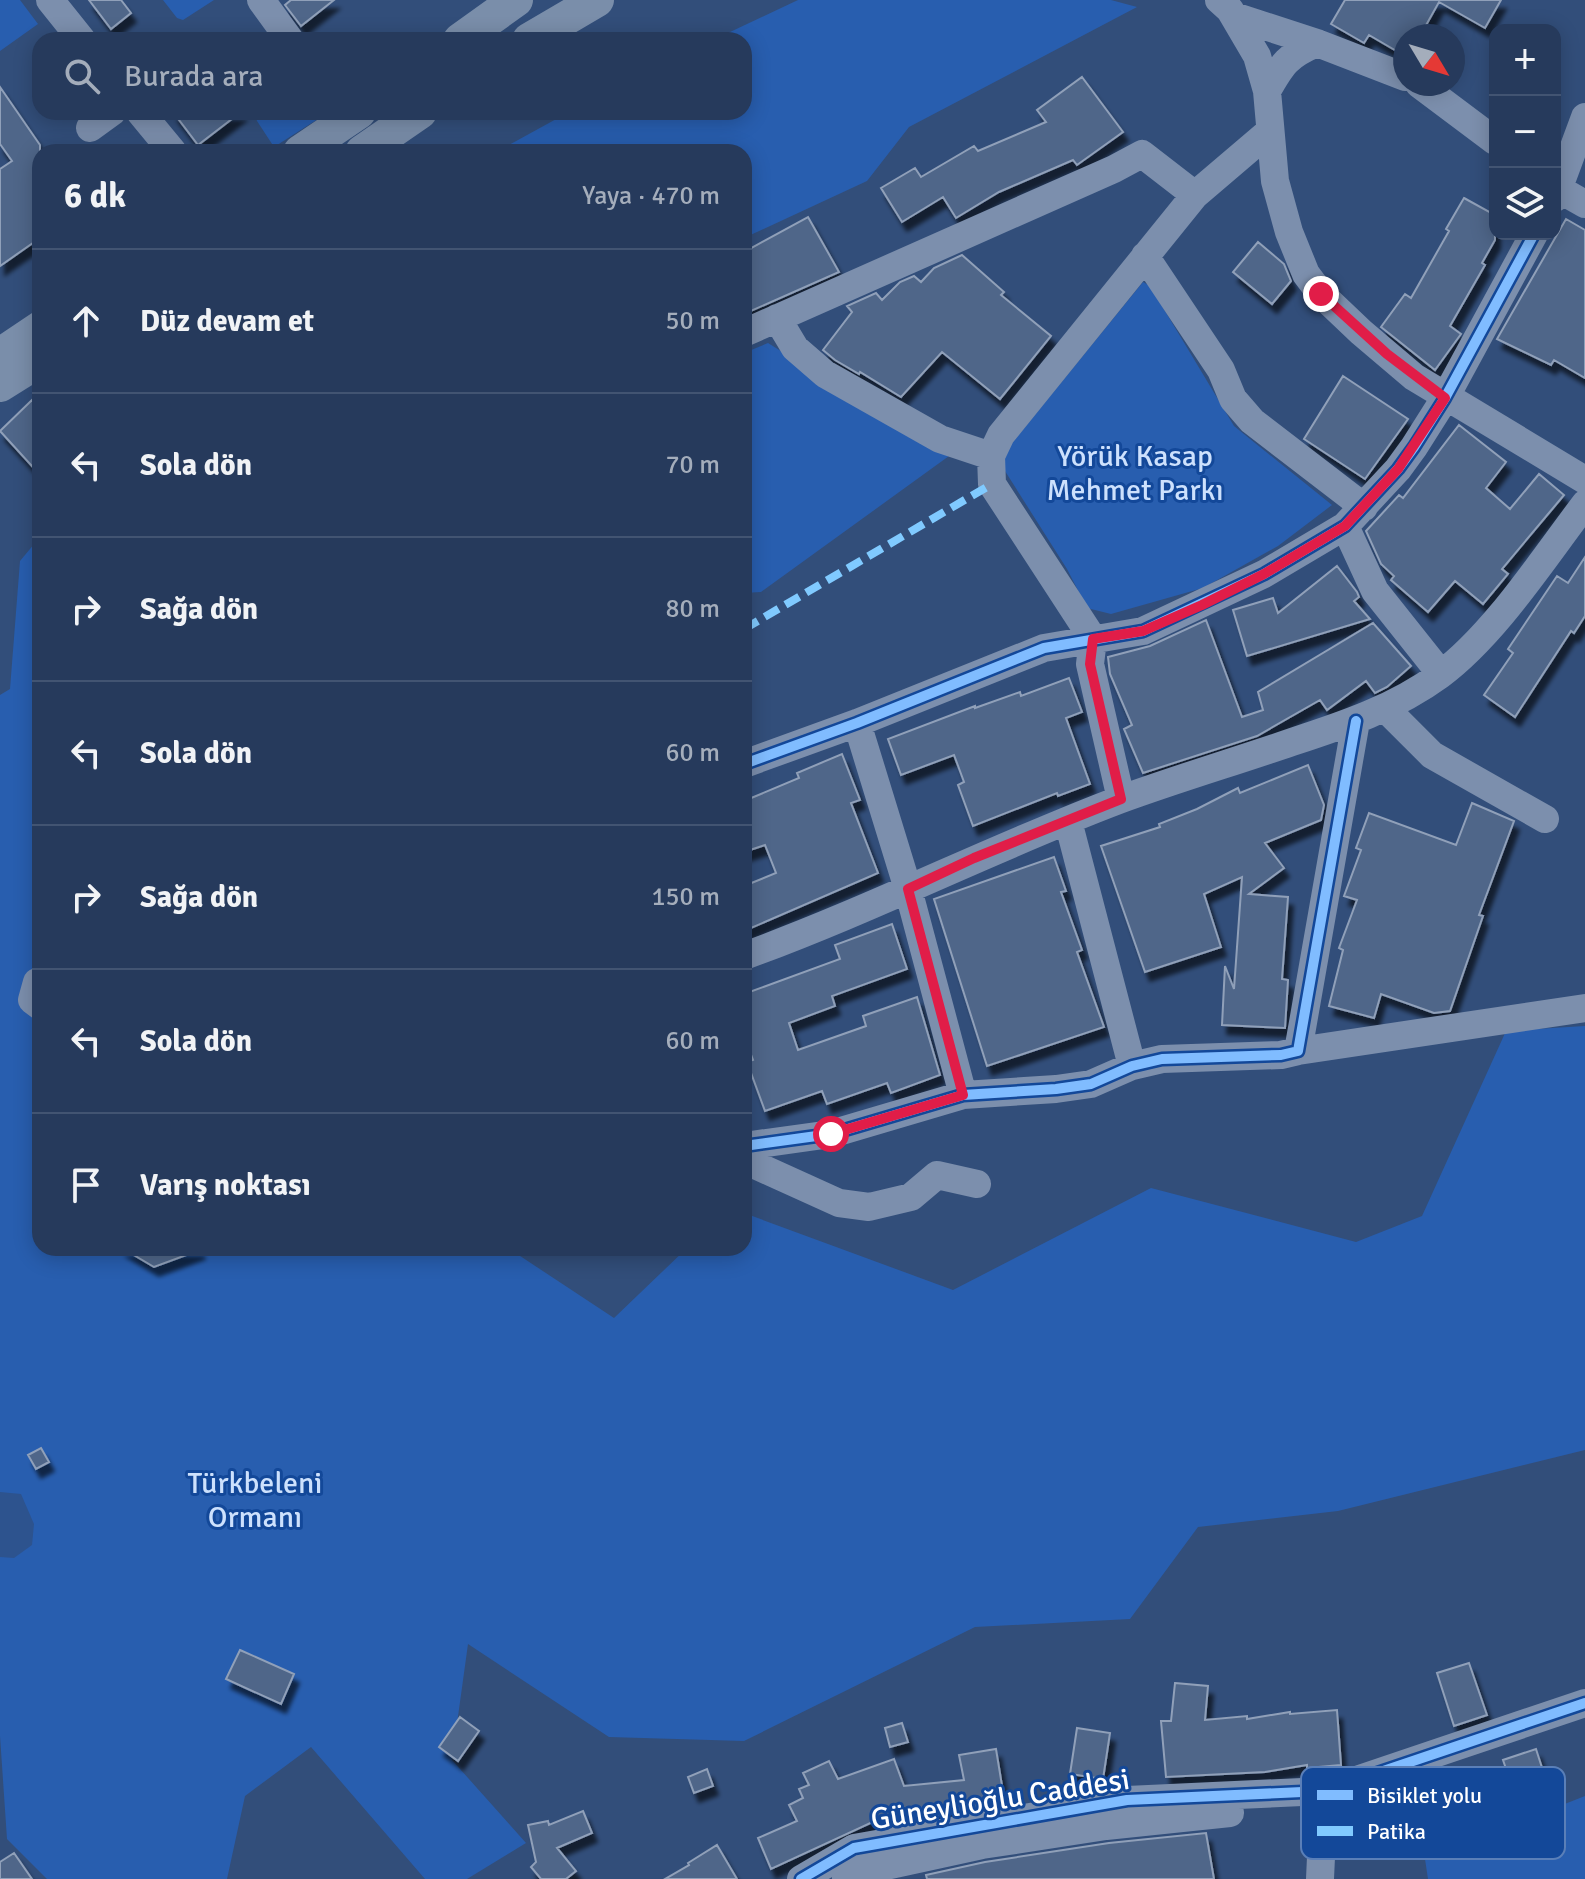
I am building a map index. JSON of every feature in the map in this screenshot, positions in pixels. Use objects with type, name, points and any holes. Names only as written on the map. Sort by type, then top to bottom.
[{"type":"main road","points":[[471,32],[516,0]]},
{"type":"main road","points":[[543,32],[597,0]]},
{"type":"main road","points":[[311,144],[343,120]]},
{"type":"main road","points":[[374,144],[408,120]]},
{"type":"main road","points":[[0,355],[32,333]]},
{"type":"main road","points":[[0,385],[32,365]]},
{"type":"street","points":[[50,0],[76,32]]},
{"type":"street","points":[[261,0],[284,32]]},
{"type":"street","points":[[1235,7],[1393,72]]},
{"type":"street","points":[[1235,7],[1257,56],[1267,91],[1275,181],[1289,232],[1306,274],[1321,294],[1414,377],[1445,398],[1583,474]]},
{"type":"street","points":[[1267,91],[1281,64],[1297,51],[1317,43]]},
{"type":"street","points":[[1435,96],[1489,136]]},
{"type":"street","points":[[1561,181],[1585,117]]},
{"type":"street","points":[[147,120],[166,144]]},
{"type":"street","points":[[1121,799],[1090,664],[1093,639],[992,484],[991,456],[1001,435],[1195,195],[1269,132]]},
{"type":"street","points":[[752,329],[1142,154],[1195,195]]},
{"type":"street","points":[[1561,194],[1585,204]]},
{"type":"street","points":[[752,761],[1044,648],[1143,631],[1264,574],[1354,516],[1398,469],[1445,398],[1531,240]]},
{"type":"street","points":[[1145,256],[1221,370],[1233,399],[1252,421],[1354,516],[1375,591],[1441,674]]},
{"type":"street","points":[[777,318],[795,348],[825,374],[940,439],[991,456]]},
{"type":"street","points":[[752,953],[1121,799],[1356,721],[1402,700],[1441,674],[1466,652],[1585,504]]},
{"type":"street","points":[[1385,708],[1432,755],[1545,819]]},
{"type":"street","points":[[1298,1051],[1356,721]]},
{"type":"street","points":[[857,723],[908,889],[963,1095]]},
{"type":"street","points":[[1068,821],[1132,1066]]},
{"type":"street","points":[[752,1145],[831,1134],[963,1095],[1091,1084],[1132,1066],[1162,1059],[1281,1055],[1585,1008]]},
{"type":"street","points":[[752,1164],[839,1203],[869,1207],[911,1197],[937,1175],[977,1184]]},
{"type":"street","name":"Güneylioğlu Caddesi","points":[[1411,1767],[1585,1703]]},
{"type":"street","name":"Güneylioğlu Caddesi","points":[[1434,1767],[1585,1723]]},
{"type":"street","name":"Güneylioğlu Caddesi","points":[[801,1879],[857,1869],[1127,1800],[1301,1799]]},
{"type":"street","points":[[1320,1879],[1321,1859]]},
{"type":"green space","points":[[0,0],[20,0],[38,24],[0,51]]},
{"type":"green space","points":[[163,0],[214,0],[183,20],[177,18]]},
{"type":"green space","points":[[798,0],[1111,0],[1137,7],[909,127],[867,181],[752,234],[752,144],[511,144],[554,120],[752,120],[752,32],[730,32]]},
{"type":"green space","points":[[316,120],[279,144],[272,144],[257,121]]},
{"type":"green space","name":"Yörük Kasap Mehmet Parkı","points":[[1143,282],[1150,286],[1234,426],[1332,505],[1278,546],[1203,588],[1111,614],[1087,608],[1067,569],[998,460]]},
{"type":"green space","points":[[768,343],[949,456],[761,592],[752,593],[752,350]]},
{"type":"green space","name":"Türkbeleni Ormanı","points":[[32,547],[32,1256],[520,1256],[614,1318],[679,1256],[752,1256],[752,1216],[953,1290],[1151,1188],[1356,1242],[1422,1216],[1506,1031],[1585,1026],[1585,1450],[1338,1511],[1198,1527],[1130,1619],[975,1627],[744,1741],[609,1737],[468,1644],[452,1760],[526,1843],[467,1879],[425,1879],[311,1747],[245,1796],[227,1879],[47,1879],[7,1839],[0,1736],[0,695],[10,689],[20,561]]},
{"type":"green space","points":[[1585,1796],[1585,1879],[1428,1879],[1425,1859],[1565,1859],[1565,1804]]},
{"type":"shaded area","points":[[0,1492],[21,1494],[34,1524],[32,1545],[14,1558],[0,1557]]},
{"type":"building","points":[[89,0],[121,0],[131,13],[111,29]]},
{"type":"building","points":[[291,0],[334,0],[301,26],[285,5]]},
{"type":"building","points":[[1345,0],[1501,0],[1485,28],[1439,2],[1427,24],[1393,24],[1393,49],[1369,35],[1364,43],[1331,24]]},
{"type":"building","points":[[1082,77],[1123,132],[1077,165],[1073,160],[999,192],[956,218],[943,197],[902,222],[881,188],[915,168],[921,177],[974,146],[978,151],[1046,122],[1037,110]]},
{"type":"building","points":[[0,87],[39,144],[32,144],[32,244],[0,266],[0,169],[12,161],[0,144]]},
{"type":"building","points":[[179,120],[231,120],[199,144]]},
{"type":"building","points":[[1464,198],[1489,212],[1489,240],[1495,240],[1482,263],[1485,265],[1450,326],[1461,334],[1435,370],[1381,327],[1405,294],[1411,298],[1449,231],[1446,229]]},
{"type":"building","points":[[808,217],[839,272],[752,310],[752,248]]},
{"type":"building","points":[[1566,219],[1585,230],[1585,378],[1554,360],[1551,365],[1497,339],[1554,240],[1561,240],[1561,228]]},
{"type":"building","points":[[1258,242],[1284,264],[1291,281],[1272,304],[1233,272]]},
{"type":"building","points":[[962,255],[1004,292],[1001,295],[1051,336],[1000,399],[942,352],[901,397],[823,350],[852,312],[847,306],[876,293],[882,300],[900,282],[914,276],[921,282],[934,268]]},
{"type":"building","points":[[1343,376],[1408,419],[1365,479],[1304,439]]},
{"type":"building","points":[[32,400],[32,466],[0,431]]},
{"type":"building","points":[[1459,425],[1506,462],[1486,488],[1510,509],[1539,474],[1564,495],[1502,569],[1508,574],[1483,604],[1455,581],[1428,612],[1391,580],[1394,576],[1381,564],[1366,531],[1399,495],[1403,498]]},
{"type":"building","points":[[1585,557],[1585,616],[1574,633],[1571,631],[1515,717],[1484,695],[1513,653],[1508,649],[1557,576],[1568,583]]},
{"type":"building","points":[[1337,566],[1357,592],[1359,597],[1354,601],[1370,619],[1247,656],[1233,610],[1273,598],[1278,613]]},
{"type":"building","points":[[1206,620],[1242,717],[1263,710],[1258,692],[1373,623],[1411,666],[1387,687],[1375,693],[1366,681],[1327,710],[1320,700],[1257,736],[1143,773],[1124,729],[1132,725],[1110,674],[1108,657],[1150,646]]},
{"type":"building","points":[[1069,678],[1082,712],[1066,718],[1090,784],[1058,796],[1057,793],[973,826],[958,785],[964,782],[954,755],[901,775],[888,739],[975,706],[1020,692],[1021,696]]},
{"type":"building","points":[[842,754],[860,800],[851,803],[878,873],[752,928],[752,883],[776,873],[765,845],[752,849],[752,798],[799,778],[797,773]]},
{"type":"building","points":[[1308,765],[1324,805],[1321,820],[1265,843],[1284,868],[1249,894],[1288,897],[1282,979],[1288,980],[1285,1028],[1222,1025],[1225,966],[1234,989],[1242,877],[1204,894],[1221,947],[1145,972],[1101,846],[1160,827],[1159,824],[1238,788],[1240,793]]},
{"type":"building","points":[[1472,803],[1514,821],[1479,915],[1483,916],[1450,1011],[1434,1013],[1381,994],[1374,1018],[1329,1006],[1343,950],[1339,948],[1357,900],[1344,896],[1361,850],[1356,848],[1369,813],[1456,845]]},
{"type":"building","points":[[1054,857],[1066,891],[1061,892],[1082,950],[1077,952],[1104,1027],[987,1066],[934,899]]},
{"type":"building","points":[[892,924],[907,969],[832,996],[835,1006],[789,1023],[798,1050],[866,1026],[863,1016],[917,997],[940,1075],[891,1093],[887,1083],[827,1104],[822,1091],[765,1111],[752,1076],[752,991],[840,959],[835,945]]},
{"type":"building","points":[[135,1256],[184,1256],[154,1267]]},
{"type":"building","points":[[41,1448],[49,1462],[36,1469],[28,1455]]},
{"type":"building","points":[[240,1650],[294,1674],[281,1704],[226,1679]]},
{"type":"building","points":[[1469,1663],[1487,1715],[1454,1726],[1437,1673]]},
{"type":"building","points":[[1175,1683],[1208,1686],[1205,1720],[1337,1710],[1341,1765],[1166,1777],[1161,1721],[1171,1721]]},
{"type":"building","points":[[460,1717],[479,1731],[458,1761],[439,1747]]},
{"type":"building","points":[[902,1723],[908,1742],[890,1747],[885,1728]]},
{"type":"building","points":[[1077,1728],[1110,1733],[1103,1779],[1070,1774]]},
{"type":"building","points":[[996,1749],[1005,1804],[922,1818],[921,1808],[881,1822],[879,1819],[771,1869],[758,1838],[797,1821],[789,1805],[803,1798],[799,1789],[809,1785],[803,1773],[829,1761],[838,1779],[894,1759],[904,1786],[964,1780],[959,1755]]},
{"type":"building","points":[[1536,1749],[1542,1767],[1505,1767],[1503,1760]]},
{"type":"building","points":[[707,1769],[713,1786],[694,1793],[688,1777]]},
{"type":"building","points":[[583,1811],[592,1833],[557,1848],[576,1871],[566,1879],[541,1879],[531,1867],[536,1862],[528,1825],[548,1821],[549,1825]]},
{"type":"building","points":[[1206,1833],[1214,1879],[927,1879],[926,1875],[985,1862],[1109,1843]]},
{"type":"building","points":[[717,1845],[737,1879],[665,1879],[689,1865]]},
{"type":"building","points":[[14,1853],[32,1879],[0,1879],[0,1862]]},
{"type":"marked path","points":[[752,624],[992,484]]},
{"type":"cycle path","points":[[752,761],[1044,648],[1143,631],[1264,574],[1345,526],[1398,469],[1414,447],[1445,398],[1531,240]]},
{"type":"cycle path","points":[[752,1145],[831,1134],[963,1095],[1091,1084],[1132,1066],[1162,1059],[1281,1055],[1298,1051],[1356,721]]},
{"type":"cycle path","points":[[1395,1767],[1585,1703]]},
{"type":"cycle path","points":[[801,1879],[854,1848],[1127,1800],[1301,1792]]},
{"type":"route","points":[[831,1134],[963,1095],[908,889],[974,858],[1121,799],[1090,664],[1093,639],[1143,631],[1202,605],[1264,574],[1345,526],[1398,469],[1445,398],[1414,377],[1321,294]]}]
